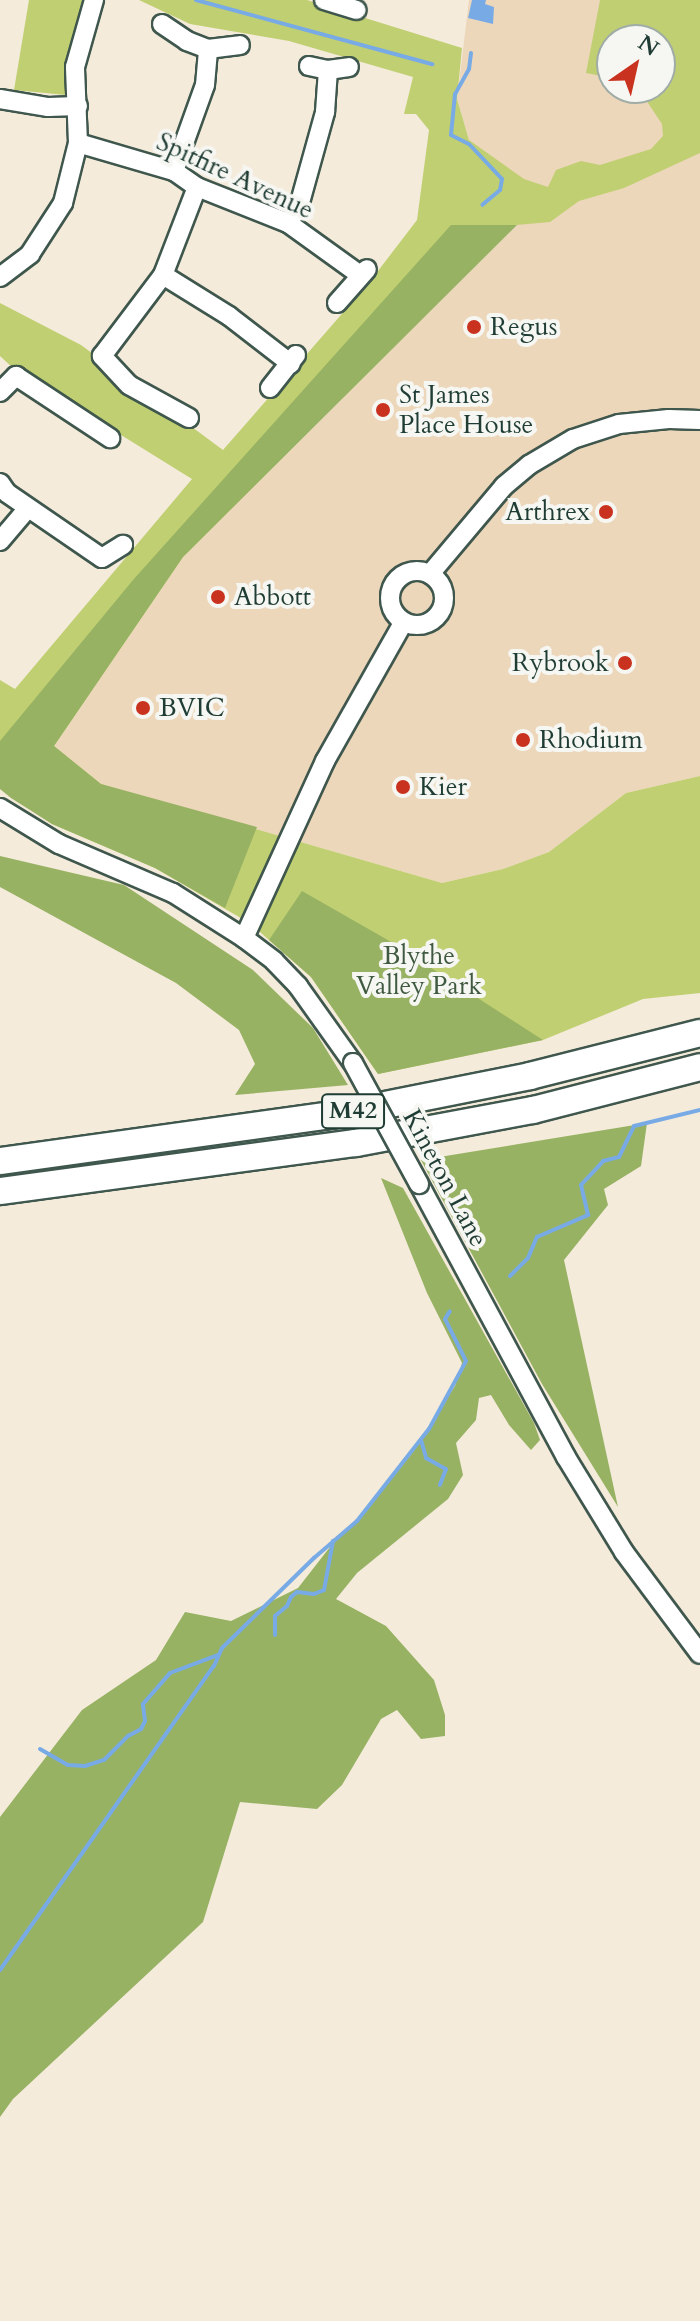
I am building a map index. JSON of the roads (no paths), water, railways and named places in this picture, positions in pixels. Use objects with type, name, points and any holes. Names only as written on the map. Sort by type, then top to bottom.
[{"type":"highway","name":"M42","points":[[0,1161],[345,1113],[530,1076],[700,1033]]},
{"type":"highway","name":"M42","points":[[0,1191],[356,1143],[533,1110],[700,1067]]},
{"type":"street","points":[[0,277],[30,254],[63,203],[78,143],[75,67],[94,0]]},
{"type":"street","points":[[324,0],[357,10]]},
{"type":"street","points":[[162,24],[187,41],[208,49],[240,45]]},
{"type":"street","points":[[174,171],[205,85],[208,49]]},
{"type":"street","points":[[309,66],[328,70],[349,67]]},
{"type":"street","points":[[288,223],[299,206],[325,112],[328,70]]},
{"type":"street","points":[[0,99],[48,107],[78,106]]},
{"type":"street","name":"Spitfire Avenue","points":[[78,143],[174,171],[197,187],[288,223],[363,272],[337,303]]},
{"type":"street","points":[[189,418],[129,385],[102,356],[163,275],[197,187]]},
{"type":"street","points":[[163,275],[294,358],[270,388]]},
{"type":"street","points":[[0,392],[16,376],[110,438]]},
{"type":"street","points":[[430,574],[504,486],[529,465],[562,445],[619,424],[669,419],[700,420]]},
{"type":"street","points":[[0,483],[7,493],[102,558],[123,545]]},
{"type":"street","points":[[0,541],[28,508]]},
{"type":"street","points":[[416,571],[430,574],[443,589],[442,610],[426,624],[403,623],[390,605],[394,583],[404,574],[416,571]]},
{"type":"street","points":[[244,938],[325,761],[403,623]]},
{"type":"street","name":"Kineton Lane","points":[[0,808],[59,844],[173,893],[244,938],[274,961],[298,986],[353,1063],[566,1457],[624,1552],[700,1654]]},
{"type":"water","points":[[472,0],[486,0],[485,4],[494,7],[493,24],[468,18]]},
{"type":"waterway","points":[[196,0],[432,64]]},
{"type":"waterway","points":[[471,53],[469,69],[455,94],[451,135],[469,144],[502,179],[500,190],[482,205]]},
{"type":"waterway","points":[[510,1276],[528,1258],[537,1237],[588,1215],[581,1185],[603,1161],[619,1157],[634,1126],[700,1110]]},
{"type":"waterway","points":[[0,1970],[214,1666],[222,1648],[314,1558],[357,1521],[429,1429],[466,1361],[445,1319],[450,1311]]},
{"type":"waterway","points":[[421,1440],[426,1458],[446,1469],[440,1485]]},
{"type":"waterway","points":[[275,1635],[275,1616],[287,1606],[291,1597],[297,1592],[314,1594],[324,1590],[333,1541]]},
{"type":"waterway","points":[[40,1749],[68,1765],[85,1766],[104,1760],[128,1736],[141,1729],[145,1721],[143,1704],[170,1673],[218,1655]]},
{"type":"place","name":"Regus","points":[[474,327]]},
{"type":"place","name":"St James Place House","points":[[383,410]]},
{"type":"place","name":"Arthrex","points":[[606,512]]},
{"type":"place","name":"Abbott","points":[[218,597]]},
{"type":"place","name":"Rybrook","points":[[625,663]]},
{"type":"place","name":"BVIC","points":[[143,708]]},
{"type":"place","name":"Rhodium","points":[[523,740]]},
{"type":"place","name":"Kier","points":[[403,787]]},
{"type":"park label","name":"Blythe Valley Park","points":[[419,971]]}]
